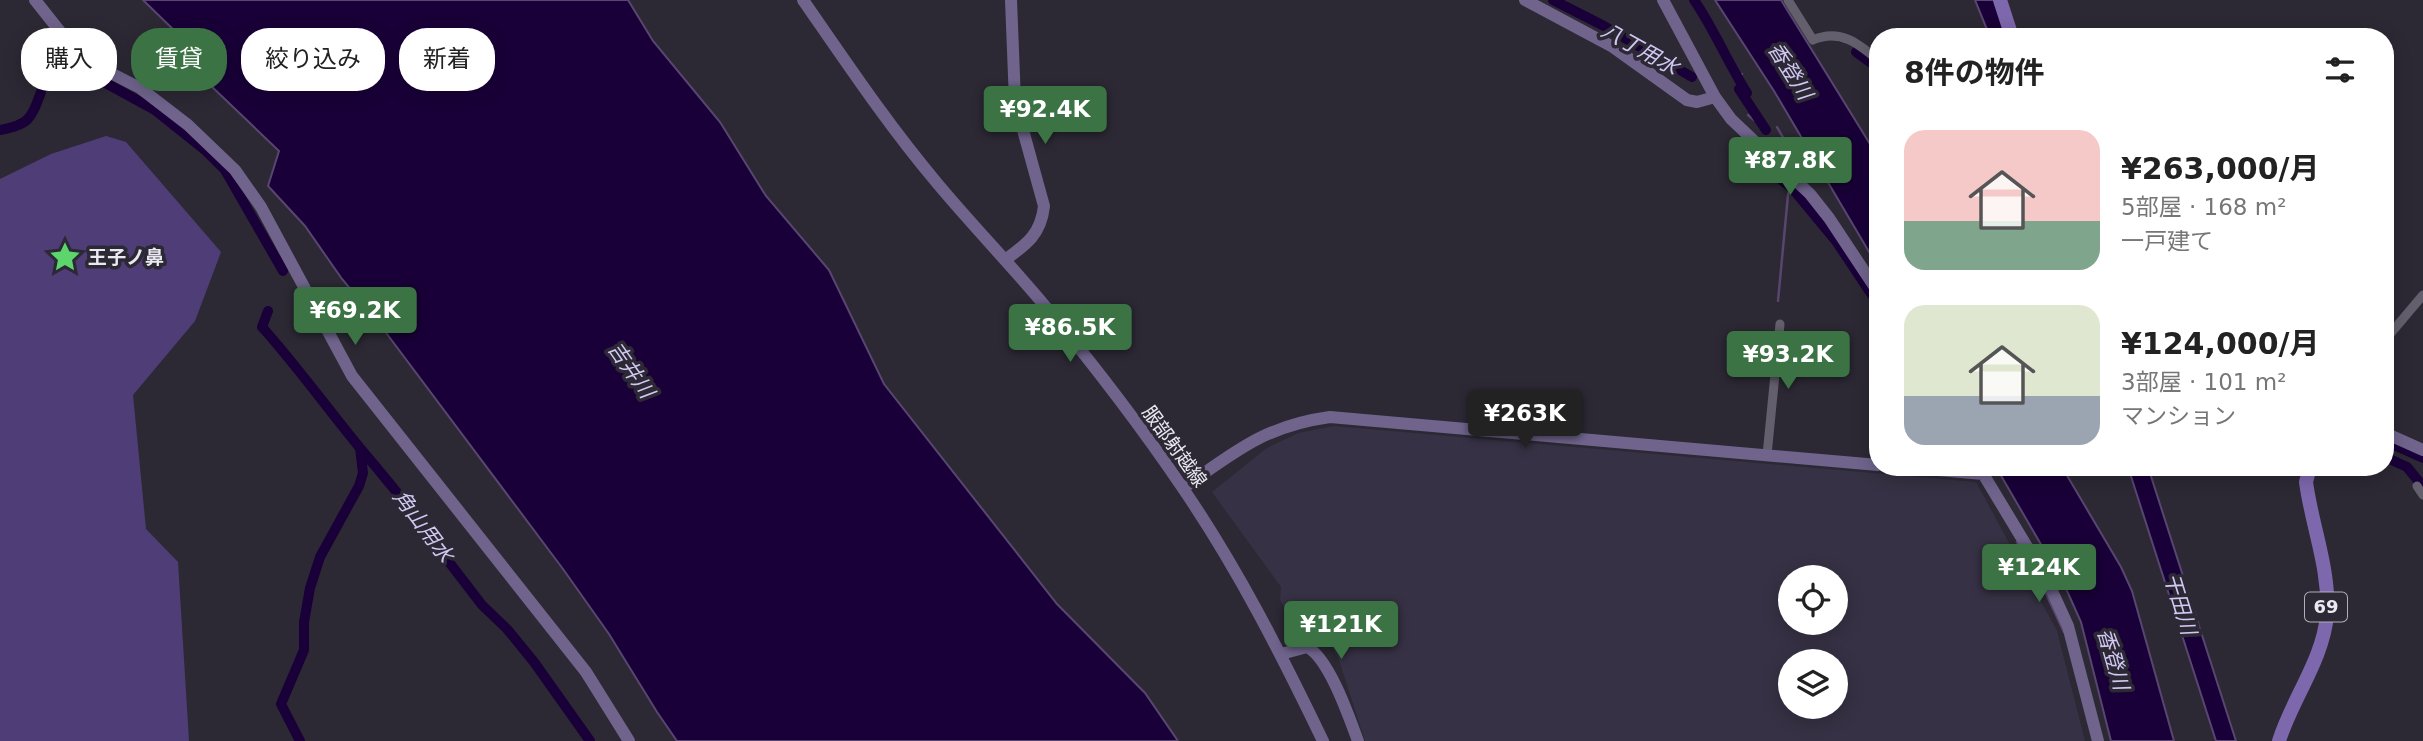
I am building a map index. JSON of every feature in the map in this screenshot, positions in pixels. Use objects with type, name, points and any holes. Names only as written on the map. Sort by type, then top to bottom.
[{"type":"main road","points":[[2000,0],[2009,28]]},
{"type":"main road","name":"69","points":[[2279,741],[2317,652],[2327,616],[2326,572],[2306,482],[2308,476]]},
{"type":"street","points":[[35,0],[77,53],[140,88],[188,125],[235,170],[261,206],[352,376],[586,672],[629,741]]},
{"type":"street","name":"服部射越線","points":[[803,0],[898,135],[1093,367],[1183,488],[1281,654],[1323,741]]},
{"type":"street","points":[[1005,260],[1034,236],[1042,222],[1044,206],[1015,101],[1011,0]]},
{"type":"street","points":[[1525,0],[1612,47],[1687,100],[1697,102],[1715,97]]},
{"type":"street","points":[[1663,0],[1715,97],[1731,119],[1810,194],[1869,278]]},
{"type":"street","points":[[1788,0],[1813,40],[1821,37],[1842,37],[1857,42],[1869,52]]},
{"type":"street","points":[[2394,329],[2423,295]]},
{"type":"street","points":[[1767,455],[1780,324]]},
{"type":"street","points":[[1183,488],[1261,436],[1280,428],[1329,417],[1869,464]]},
{"type":"street","points":[[2394,437],[2423,450]]},
{"type":"street","points":[[1984,476],[2047,580],[2068,626],[2098,741]]},
{"type":"street","points":[[2417,486],[2423,495]]},
{"type":"street","points":[[1281,654],[1307,647],[1314,651],[1345,706],[1358,741]]},
{"type":"shaded area","points":[[106,136],[126,142],[221,252],[195,321],[133,395],[146,529],[178,562],[189,741],[0,741],[0,179],[51,154]]},
{"type":"shaded area","points":[[1334,426],[1869,473],[1869,476],[1907,476],[1976,482],[2057,631],[2085,741],[1365,741],[1339,660],[1328,641],[1319,634],[1296,628],[1280,600],[1281,587],[1212,492],[1267,448],[1298,433]]},
{"type":"water","name":"吉井川","points":[[143,0],[628,0],[653,41],[720,122],[766,196],[829,270],[884,384],[1057,604],[1145,693],[1178,741],[677,741],[609,634],[563,569],[378,322],[342,279],[305,226],[268,186],[279,151],[216,91],[227,91],[227,28],[172,28]]},
{"type":"water","name":"香登川","points":[[1715,0],[1781,0],[1869,142],[1869,252],[1774,91]]},
{"type":"water","points":[[1975,0],[1996,0],[2005,28],[1986,28]]},
{"type":"water","name":"香登川","points":[[2001,476],[2067,476],[2121,567],[2132,591],[2174,741],[2111,741],[2081,622],[2064,584]]},
{"type":"water","name":"干田川","points":[[2131,476],[2151,476],[2236,741],[2216,741]]},
{"type":"waterway","name":"八丁用水","points":[[1553,0],[1692,77]]},
{"type":"waterway","points":[[1694,0],[1747,93]]},
{"type":"waterway","points":[[1856,52],[1869,61]]},
{"type":"waterway","points":[[1737,77],[1742,74]]},
{"type":"waterway","name":"角山用水","points":[[117,89],[155,110],[205,150],[225,170],[283,271]]},
{"type":"waterway","points":[[1739,89],[1766,130]]},
{"type":"waterway","name":"角山用水","points":[[0,130],[17,126],[28,119],[41,92]]},
{"type":"waterway","points":[[1748,115],[1756,119]]},
{"type":"waterway","points":[[1777,127],[1792,153]]},
{"type":"waterway","points":[[1763,162],[1763,166],[1793,189],[1836,241],[1869,290]]},
{"type":"waterway","points":[[1778,301],[1791,183]]},
{"type":"waterway","name":"角山用水","points":[[268,311],[262,327],[445,552],[449,562],[482,605],[507,629],[534,662],[590,741]]},
{"type":"waterway","points":[[2394,445],[2423,458]]},
{"type":"waterway","points":[[300,741],[281,704],[304,650],[304,622],[310,588],[320,557],[359,486],[363,473],[360,448]]},
{"type":"waterway","points":[[2394,461],[2407,467],[2420,483]]},
{"type":"waterway","points":[[2017,542],[2042,585],[2064,632]]},
{"type":"place","name":"王子ノ鼻","points":[[65,257]]}]
